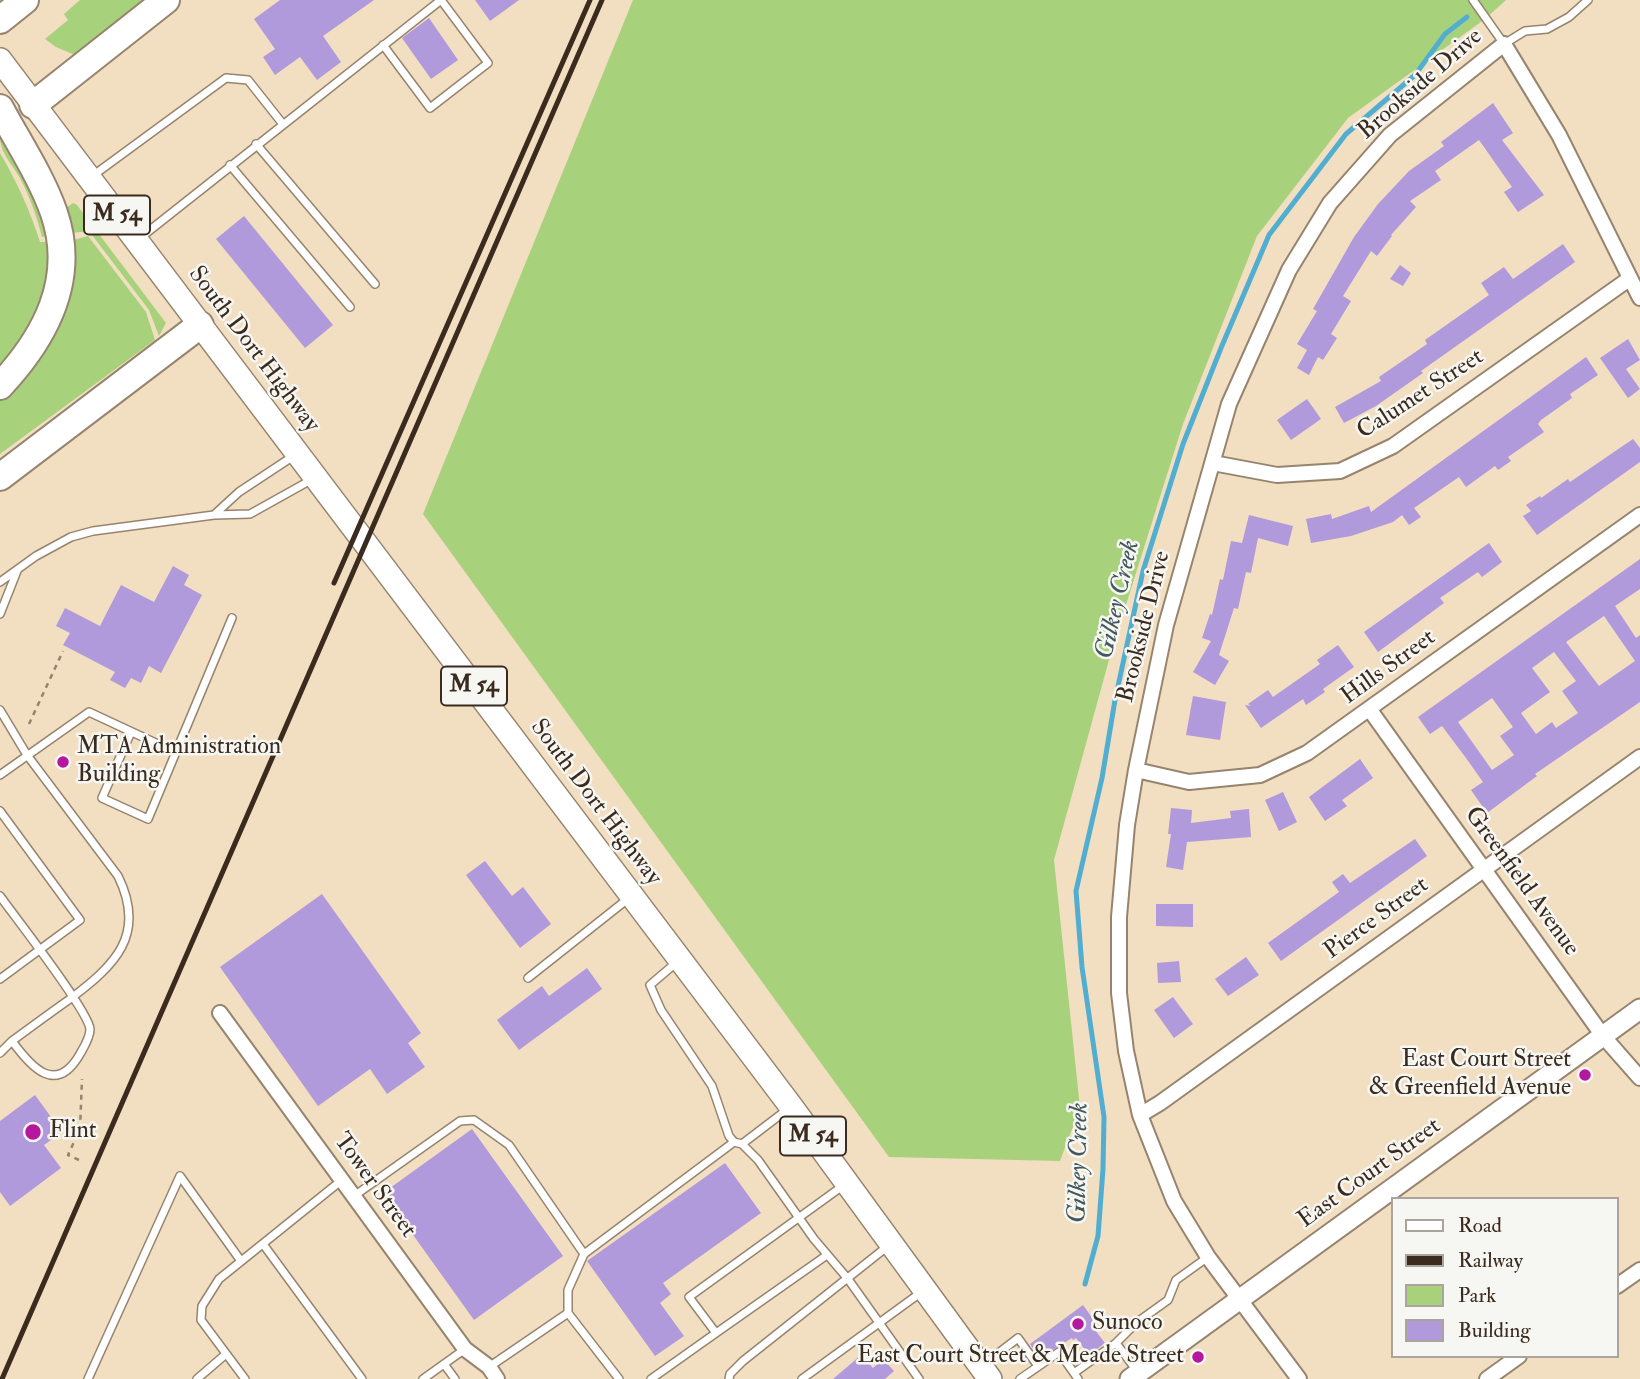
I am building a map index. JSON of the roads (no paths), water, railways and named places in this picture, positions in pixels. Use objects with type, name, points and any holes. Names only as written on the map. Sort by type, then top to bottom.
[{"type":"highway","points":[[0,20],[24,0]]},
{"type":"highway","points":[[33,105],[166,0]]},
{"type":"highway","points":[[0,108],[54,212],[61,255],[59,294],[50,316],[26,357],[0,386]]},
{"type":"highway","points":[[0,477],[200,325]]},
{"type":"main road","name":"South Dort Highway","points":[[0,60],[632,895],[986,1373]]},
{"type":"main road","name":"East Court Street","points":[[1138,1377],[1239,1300],[1640,1009]]},
{"type":"street","points":[[1504,44],[1559,135],[1640,298]]},
{"type":"street","name":"Brookside Drive","points":[[1299,1379],[1208,1257],[1174,1201],[1140,1115],[1126,1051],[1119,993],[1119,916],[1127,825],[1166,625],[1229,404],[1289,270],[1330,204],[1390,135],[1504,44]]},
{"type":"street","name":"Calumet Street","points":[[1213,463],[1277,475],[1340,471],[1393,446],[1629,279]]},
{"type":"street","name":"Hills Street","points":[[1136,770],[1189,782],[1260,775],[1307,753],[1640,515]]},
{"type":"street","name":"Greenfield Avenue","points":[[1370,710],[1603,1035],[1640,1078]]},
{"type":"street","name":"Pierce Street","points":[[1140,1115],[1640,757]]},
{"type":"street","name":"Tower Street","points":[[220,1013],[465,1349],[493,1373]]},
{"type":"street","points":[[1619,1285],[1640,1270]]},
{"type":"street","points":[[1487,1379],[1516,1358]]},
{"type":"lane","points":[[136,240],[282,123],[441,0],[488,63],[430,108],[383,45]]},
{"type":"lane","points":[[1474,0],[1504,44],[1525,31],[1547,29],[1569,17],[1588,0]]},
{"type":"lane","points":[[90,178],[226,78],[248,80],[282,123]]},
{"type":"lane","points":[[256,144],[375,284]]},
{"type":"lane","points":[[230,165],[350,307]]},
{"type":"lane","points":[[214,515],[239,492],[298,453]]},
{"type":"lane","points":[[0,582],[43,552],[71,537],[93,531],[214,515],[250,514],[316,477]]},
{"type":"lane","points":[[0,614],[18,570]]},
{"type":"lane","points":[[131,732],[102,798],[148,819],[232,618]]},
{"type":"lane","points":[[0,710],[27,755],[118,876],[126,893],[129,913],[122,946],[113,963],[99,978],[12,1041],[0,1053]]},
{"type":"lane","points":[[0,775],[89,712],[176,752]]},
{"type":"lane","points":[[0,811],[80,920],[0,979]]},
{"type":"lane","points":[[528,978],[632,895]]},
{"type":"lane","points":[[0,897],[40,950],[90,1029],[74,1063],[65,1071],[55,1074],[35,1069],[12,1041]]},
{"type":"lane","points":[[680,959],[650,985],[661,1010],[712,1086],[722,1121],[738,1143],[758,1160],[919,1379]]},
{"type":"lane","points":[[619,1379],[568,1313],[568,1290],[583,1254],[791,1107]]},
{"type":"lane","points":[[354,1196],[460,1121],[474,1119],[509,1145],[583,1254]]},
{"type":"lane","points":[[88,1379],[180,1176],[242,1261]]},
{"type":"lane","points":[[245,1379],[201,1320],[202,1306],[219,1279],[342,1180]]},
{"type":"lane","points":[[716,1333],[689,1297],[847,1182]]},
{"type":"lane","points":[[729,1379],[730,1374],[743,1361],[891,1243]]},
{"type":"lane","points":[[263,1244],[362,1379]]},
{"type":"lane","points":[[652,1379],[827,1255]]},
{"type":"lane","points":[[1020,1379],[1059,1352],[1076,1376],[1116,1343],[1136,1322],[1168,1300],[1176,1280],[1208,1257]]},
{"type":"lane","points":[[802,1379],[925,1289]]},
{"type":"lane","points":[[493,1373],[568,1313]]},
{"type":"lane","points":[[986,1373],[1018,1338],[1038,1366]]},
{"type":"lane","points":[[1116,1343],[1138,1377]]},
{"type":"lane","points":[[423,1379],[465,1349]]},
{"type":"lane","points":[[197,1379],[226,1354]]},
{"type":"lane","points":[[443,1364],[455,1379]]},
{"type":"waterway","name":"Gilkey Creek","points":[[1085,1284],[1098,1236],[1104,1117],[1082,967],[1076,891],[1102,778],[1115,700],[1143,571],[1183,444],[1269,235],[1346,134],[1415,75],[1445,34],[1467,17]]},
{"type":"railway","points":[[334,583],[590,0]]},
{"type":"railway","points":[[2,1379],[602,0]]},
{"type":"place","name":"MTA Administration Building","points":[[63,762]]},
{"type":"place","name":"East Court Street & Greenfield Avenue","points":[[1585,1075]]},
{"type":"place","name":"Flint","points":[[33,1132]]},
{"type":"place","name":"Sunoco","points":[[1078,1324]]},
{"type":"place","name":"East Court Street & Meade Street","points":[[1198,1357]]}]
